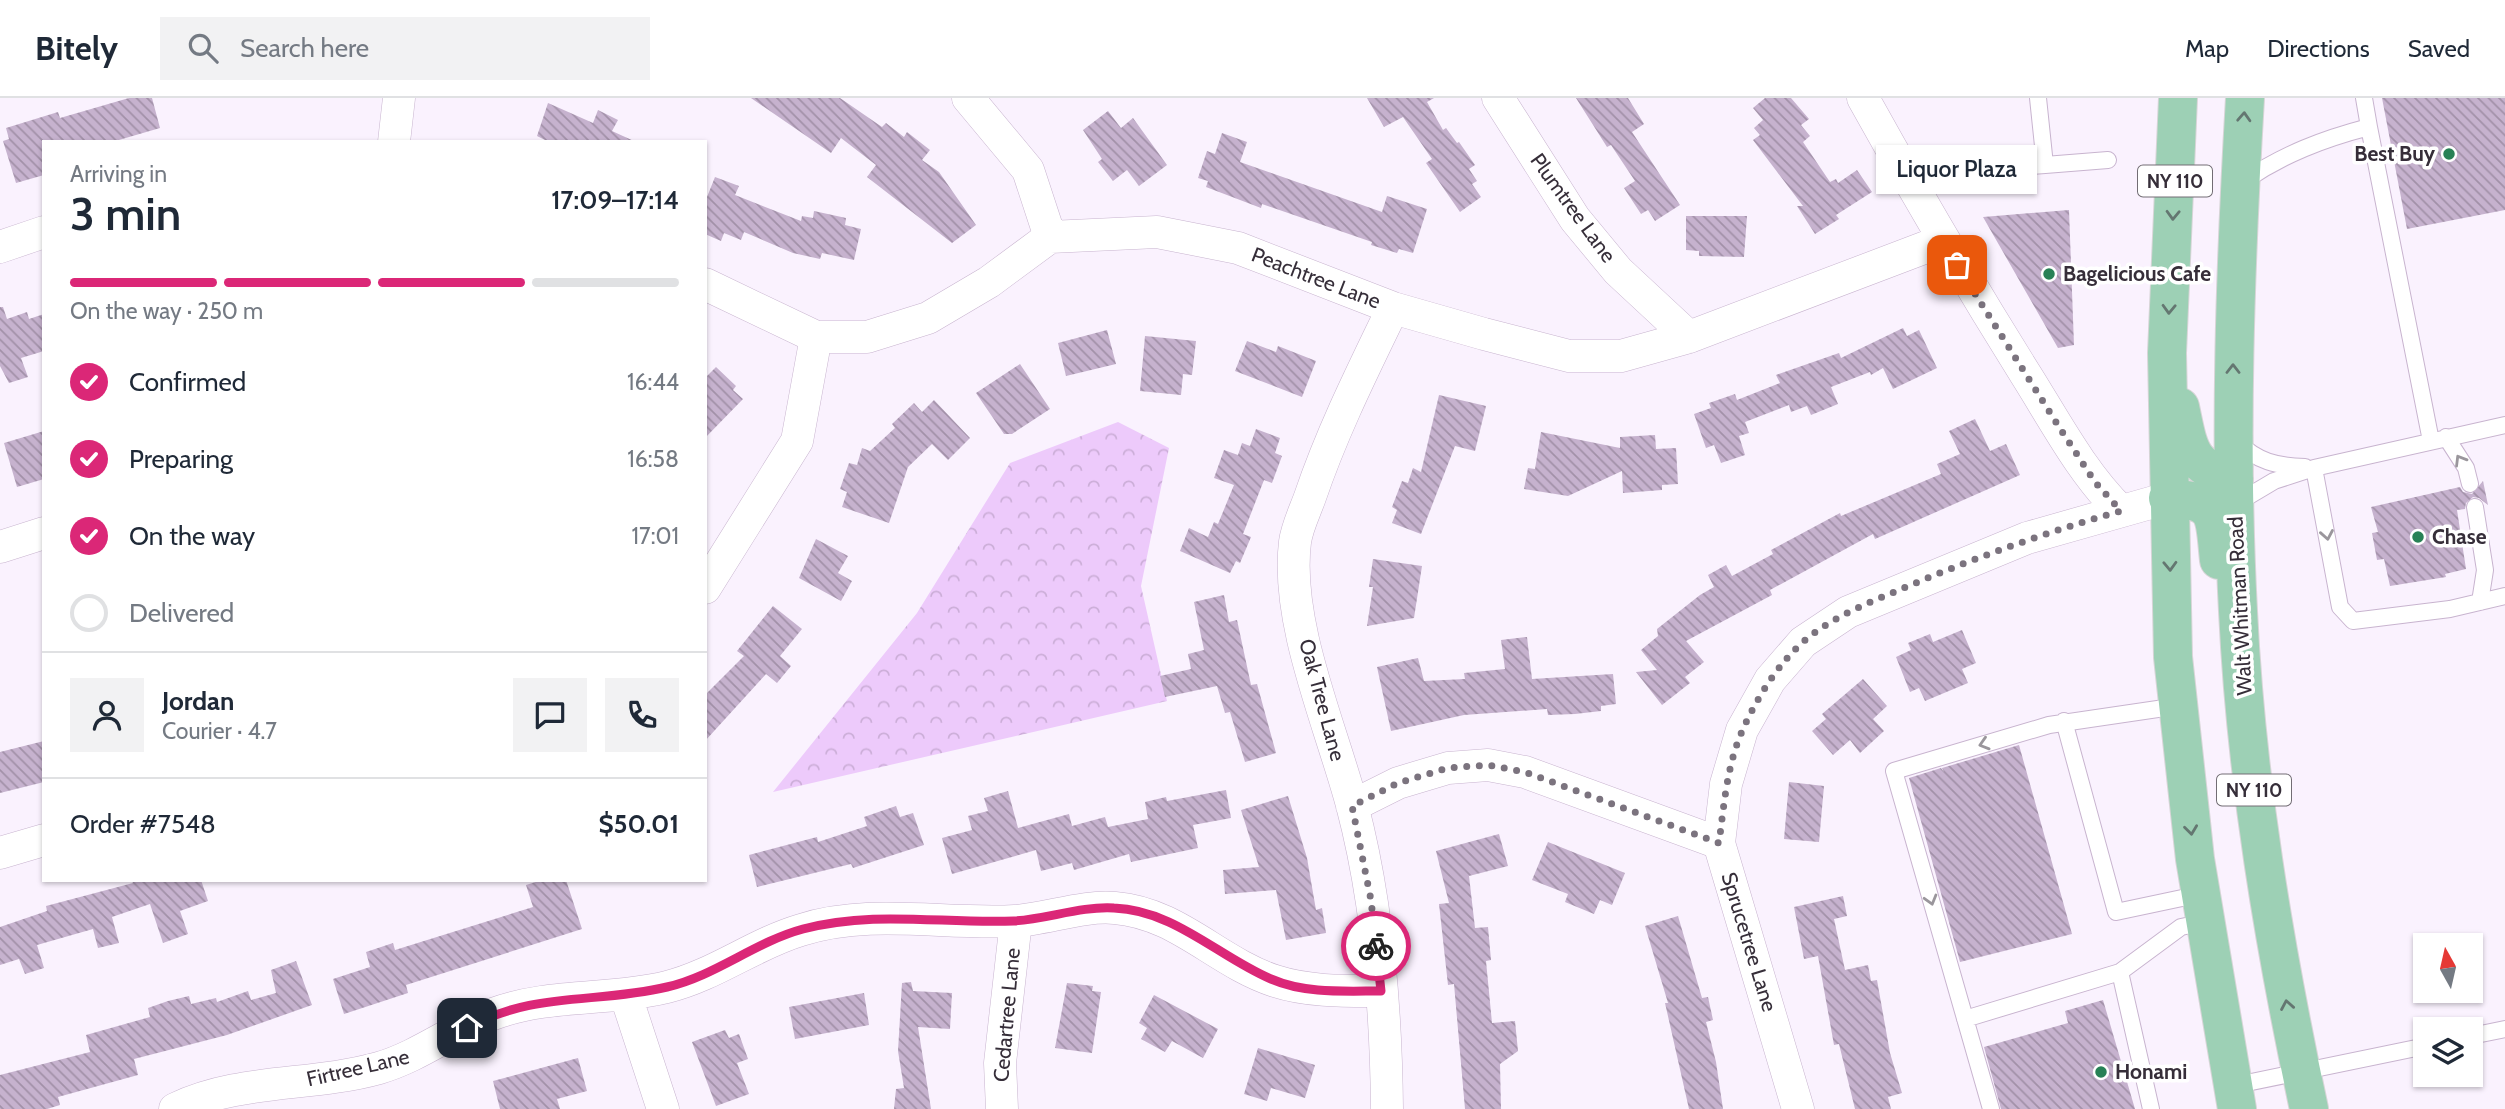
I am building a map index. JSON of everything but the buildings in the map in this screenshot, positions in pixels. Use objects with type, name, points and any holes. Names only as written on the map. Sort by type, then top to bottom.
[{"type":"main road","name":"NY 110","points":[[2178,98],[2167,353],[2168,498],[2178,706],[2203,908],[2234,1097]]},
{"type":"main road","name":"Walt Whitman Road","points":[[2245,98],[2234,315],[2233,437],[2238,611],[2246,724],[2266,881],[2309,1109]]},
{"type":"main road","points":[[2167,353],[2193,455],[2204,468],[2235,492]]},
{"type":"main road","points":[[2168,498],[2195,499],[2211,512],[2224,615],[2246,724]]},
{"type":"street","points":[[394,140],[399,98]]},
{"type":"street","points":[[707,285],[816,337],[867,337],[928,318],[989,282],[1050,237],[1028,170],[968,98]]},
{"type":"street","name":"Plumtree Lane","points":[[1498,98],[1575,219],[1618,271],[1689,337]]},
{"type":"street","points":[[1863,98],[1942,241],[2095,482],[2121,511]]},
{"type":"street","name":"Peachtree Lane","points":[[1050,237],[1157,232],[1238,248],[1393,308],[1569,356],[1620,356],[1689,337],[1942,241]]},
{"type":"street","points":[[0,247],[42,233]]},
{"type":"street","name":"Oak Tree Lane","points":[[1387,1109],[1387,1049],[1371,900],[1352,806],[1310,664],[1296,597],[1295,541],[1317,477],[1351,395],[1393,308]]},
{"type":"street","points":[[707,585],[797,441],[816,337]]},
{"type":"street","name":"Sprucetree Lane","points":[[1797,1109],[1719,843],[1726,784],[1742,730],[1770,680],[1803,642],[1848,612],[2027,538],[2168,498]]},
{"type":"street","points":[[0,547],[42,534]]},
{"type":"street","points":[[1352,806],[1398,783],[1448,768],[1488,765],[1525,772],[1719,843]]},
{"type":"street","points":[[0,853],[42,841]]},
{"type":"street","name":"Firtree Lane","points":[[175,1109],[225,1090],[328,1080],[380,1068],[419,1054],[490,1015],[530,1003],[626,996],[671,986],[801,929],[844,920],[892,917],[1016,921],[1114,908],[1161,917],[1236,963],[1275,981],[1325,990],[1381,991]]},
{"type":"street","name":"Cedartree Lane","points":[[1002,1109],[1000,1063],[1016,921]]},
{"type":"street","points":[[626,996],[663,1109]]},
{"type":"lane","points":[[2038,98],[2045,165]]},
{"type":"lane","points":[[2364,98],[2439,439],[2466,468],[2470,484]]},
{"type":"lane","points":[[2240,183],[2274,160],[2318,141],[2369,127]]},
{"type":"lane","points":[[1981,170],[2108,160]]},
{"type":"lane","points":[[2235,492],[2314,468],[2505,425]]},
{"type":"lane","points":[[2233,437],[2256,459],[2285,467],[2314,468]]},
{"type":"lane","points":[[2314,468],[2340,607],[2353,621],[2438,611],[2505,596]]},
{"type":"lane","points":[[2476,507],[2485,570],[2480,602]]},
{"type":"lane","points":[[1991,1109],[1894,771],[2057,723],[2178,706]]},
{"type":"lane","points":[[2057,723],[2116,912],[2203,908]]},
{"type":"lane","points":[[1965,1019],[2120,972],[2203,908]]},
{"type":"lane","points":[[2120,972],[2151,1109]]},
{"type":"lane","points":[[2483,1034],[2505,1029]]},
{"type":"lane","points":[[2234,1097],[2301,1072],[2413,1049]]},
{"type":"green space","points":[[1118,422],[1169,448],[1141,586],[1167,701],[773,792],[917,613],[1010,463]]},
{"type":"way so far","points":[[1376,946],[1371,900],[1352,806],[1398,783],[1448,768],[1488,765],[1525,772],[1719,843],[1726,784],[1742,730],[1770,680],[1803,642],[1848,612],[1930,577],[2027,538],[2121,511],[2095,482],[1957,265]]},
{"type":"place","name":"Best Buy","points":[[2449,154]]},
{"type":"place","name":"Liquor Plaza","points":[[1957,265]]},
{"type":"place","name":"Bagelicious Cafe","points":[[2049,274]]},
{"type":"place","name":"Chase","points":[[2418,537]]},
{"type":"place","name":"Honami","points":[[2101,1072]]},
{"type":"route","points":[[467,1028],[490,1015],[530,1003],[626,996],[671,986],[712,970],[752,948],[801,929],[844,920],[892,917],[943,921],[1016,921],[1114,908],[1161,917],[1236,963],[1275,981],[1325,990],[1381,991],[1376,946]]}]
